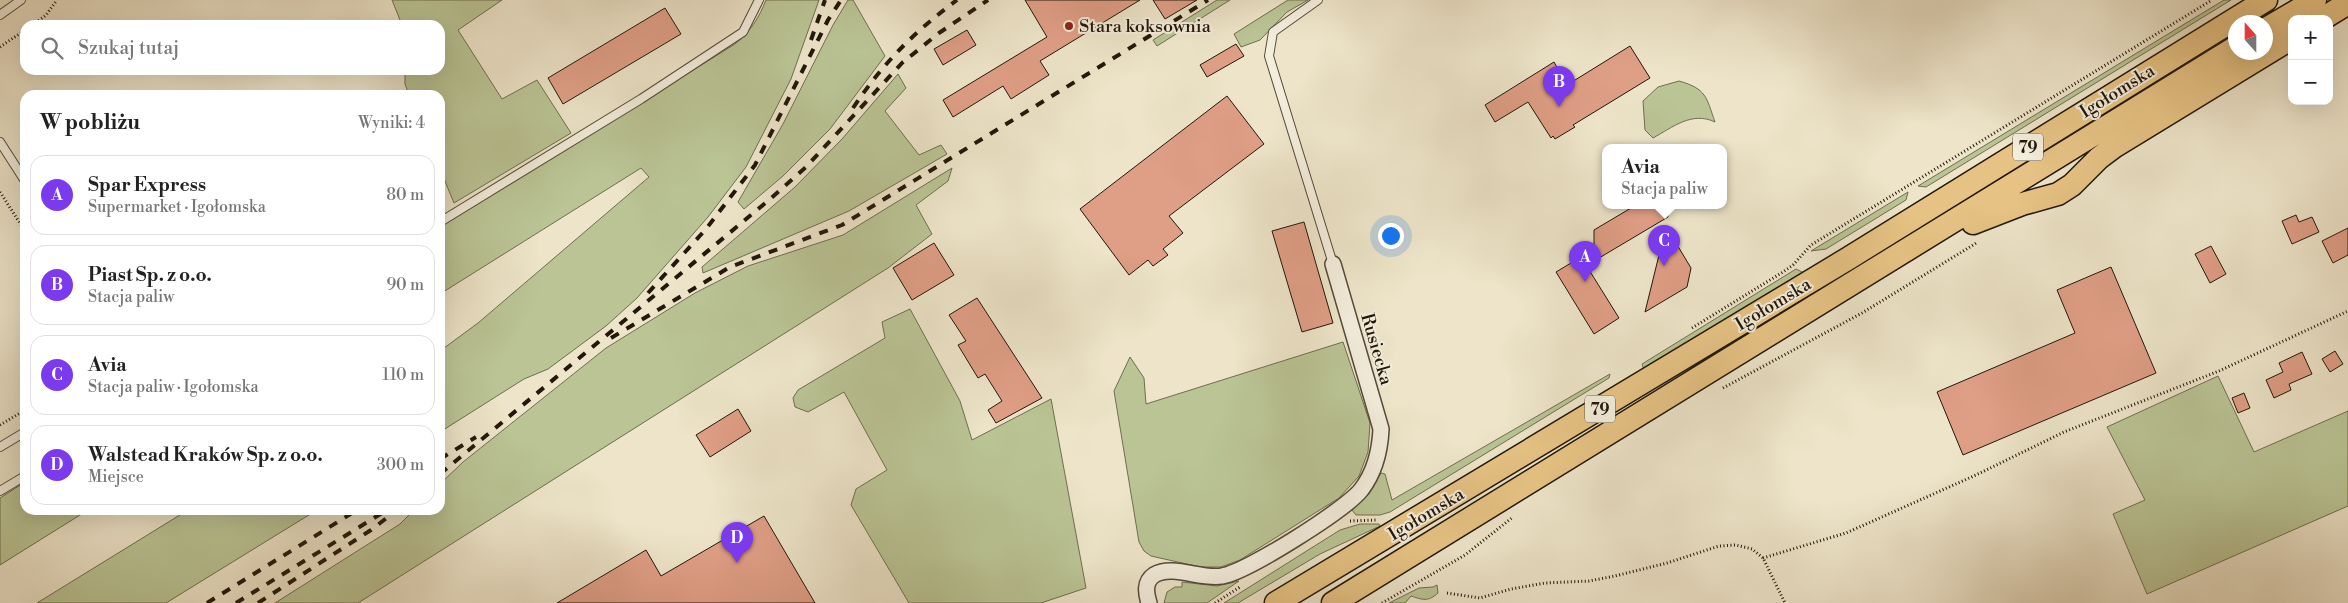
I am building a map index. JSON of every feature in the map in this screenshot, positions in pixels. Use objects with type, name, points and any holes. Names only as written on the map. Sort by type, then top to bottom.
[{"type":"main road","points":[[2206,36],[2249,0]]},
{"type":"main road","name":"Igołomska","points":[[1276,603],[1849,258],[2266,0]]},
{"type":"main road","points":[[2273,25],[2315,0]]},
{"type":"main road","points":[[2328,15],[2348,3]]},
{"type":"main road","points":[[1903,253],[1999,212],[2058,194],[2072,185],[2099,158],[2115,146],[2288,40]]},
{"type":"main road","name":"Igołomska","points":[[1333,603],[2228,52]]},
{"type":"street","name":"Rusiecka","points":[[1148,603],[1146,588],[1150,579],[1160,573],[1177,572],[1212,577],[1244,569],[1348,503],[1368,479],[1375,465],[1380,446],[1381,429],[1333,264]]},
{"type":"lane","points":[[0,15],[21,0]]},
{"type":"lane","points":[[445,219],[641,99],[743,32],[759,0]]},
{"type":"lane","name":"Rusiecka","points":[[1318,0],[1292,16],[1273,32],[1269,56],[1333,264]]},
{"type":"lane","points":[[0,142],[20,173]]},
{"type":"lane","points":[[0,447],[20,435]]},
{"type":"lane","points":[[0,492],[20,479]]},
{"type":"path","points":[[40,20],[46,15],[57,0]]},
{"type":"path","points":[[1690,330],[1793,265],[1811,245],[2212,0]]},
{"type":"path","points":[[0,46],[20,33]]},
{"type":"path","points":[[0,192],[20,223]]},
{"type":"path","points":[[1717,391],[1825,334],[1986,237]]},
{"type":"path","points":[[1763,558],[1846,532],[1976,475],[2064,432],[2219,371],[2348,312]]},
{"type":"path","points":[[0,425],[20,413]]},
{"type":"path","points":[[1382,603],[1465,555],[1514,516]]},
{"type":"path","points":[[1348,521],[1384,520]]},
{"type":"path","points":[[1447,593],[1480,598],[1511,589],[1545,583],[1615,576],[1667,563],[1719,546],[1736,545],[1752,549],[1763,558],[1785,603]]},
{"type":"path","points":[[1215,603],[1248,582]]},
{"type":"green space","points":[[392,0],[502,0],[458,30],[502,99],[537,80],[571,133],[454,203],[445,181],[445,90],[407,90],[405,84],[405,75],[445,75],[445,20],[400,20]]},
{"type":"green space","points":[[766,0],[819,0],[791,79],[746,167],[708,217],[637,298],[606,326],[548,369],[524,379],[445,429],[445,347],[478,323],[649,177],[641,168],[445,291],[445,224],[735,44],[754,24]]},
{"type":"green space","points":[[848,0],[853,0],[885,56],[830,129],[783,176],[744,209],[738,202],[783,124],[833,25]]},
{"type":"green space","points":[[1217,0],[1230,0],[1157,46],[1153,40]]},
{"type":"green space","points":[[1288,0],[1308,0],[1287,12],[1260,40],[1241,47],[1234,34]]},
{"type":"green space","points":[[2224,0],[2231,0],[1926,187],[1918,186]]},
{"type":"green space","points":[[898,74],[906,88],[885,111],[919,155],[941,145],[947,154],[849,211],[703,273],[702,267],[795,187],[842,139]]},
{"type":"green space","points":[[1679,81],[1695,87],[1704,95],[1715,122],[1707,119],[1691,119],[1675,125],[1653,138],[1645,130],[1643,101],[1658,87]]},
{"type":"green space","points":[[952,168],[948,181],[916,205],[932,234],[888,268],[358,603],[275,603],[400,524],[409,515],[445,515],[445,479],[463,462],[606,348],[695,293],[748,266],[843,235]]},
{"type":"green space","points":[[1908,192],[1906,200],[1826,249],[1811,251]]},
{"type":"green space","points":[[1796,269],[1804,273],[1644,370],[1642,364]]},
{"type":"green space","points":[[910,309],[960,401],[972,440],[1051,399],[1086,588],[1041,603],[909,603],[851,505],[856,489],[887,470],[844,392],[808,412],[795,407],[793,398],[798,390],[885,338],[882,322]]},
{"type":"green space","points":[[1343,342],[1370,423],[1368,452],[1359,476],[1339,498],[1240,560],[1221,567],[1200,567],[1151,556],[1144,551],[1139,542],[1114,391],[1130,357],[1144,378],[1146,404]]},
{"type":"green space","points":[[1610,374],[1609,378],[1390,512],[1380,515],[1356,515],[1352,510],[1369,494],[1381,473],[1385,474],[1392,500]]},
{"type":"green space","points":[[2218,376],[2254,452],[2348,411],[2348,506],[2147,594],[2113,514],[2145,500],[2107,427]]},
{"type":"green space","points":[[20,485],[20,515],[80,515],[0,565],[0,498]]},
{"type":"green space","points":[[180,515],[309,515],[166,603],[37,603]]},
{"type":"green space","points":[[1360,524],[1379,524],[1380,526],[1320,554],[1238,603],[1224,603],[1340,530]]},
{"type":"green space","points":[[1239,581],[1207,603],[1164,603],[1167,592],[1175,587],[1182,587],[1182,582],[1217,586]]},
{"type":"green space","points":[[1437,585],[1438,593],[1431,598],[1422,599],[1411,596],[1405,603],[1389,603],[1419,588]]},
{"type":"building","points":[[1025,0],[1140,0],[1040,61],[1049,75],[1011,99],[1003,86],[953,117],[943,100],[1047,37]]},
{"type":"building","points":[[1153,0],[1197,0],[1165,19]]},
{"type":"building","points":[[665,8],[681,34],[563,104],[548,78]]},
{"type":"building","points":[[967,30],[976,45],[943,65],[934,49]]},
{"type":"building","points":[[1236,44],[1244,56],[1207,77],[1200,65]]},
{"type":"building","points":[[1630,46],[1650,78],[1573,125],[1575,127],[1555,139],[1553,136],[1551,138],[1528,102],[1495,122],[1485,105],[1554,62],[1567,85]]},
{"type":"building","points":[[1227,96],[1264,144],[1169,216],[1183,233],[1163,249],[1168,255],[1153,266],[1148,260],[1129,275],[1080,209]]},
{"type":"building","points":[[1629,209],[1668,209],[1668,217],[1594,261],[1594,230]]},
{"type":"building","points":[[2296,215],[2299,222],[2312,217],[2319,232],[2292,244],[2282,221]]},
{"type":"building","points":[[1304,222],[1333,323],[1302,332],[1272,231]]},
{"type":"building","points":[[2348,228],[2348,255],[2333,263],[2322,241]]},
{"type":"building","points":[[1666,237],[1673,238],[1691,268],[1687,287],[1645,312],[1661,247]]},
{"type":"building","points":[[934,243],[954,275],[912,300],[893,268]]},
{"type":"building","points":[[2211,246],[2226,274],[2210,283],[2195,254]]},
{"type":"building","points":[[1581,257],[1619,318],[1594,334],[1556,272]]},
{"type":"building","points":[[2111,267],[2156,373],[1963,455],[1937,392],[2075,333],[2057,290]]},
{"type":"building","points":[[977,298],[1042,398],[996,423],[988,410],[1002,401],[985,374],[978,378],[958,345],[966,341],[949,315]]},
{"type":"building","points":[[2335,351],[2343,364],[2330,372],[2322,359]]},
{"type":"building","points":[[2302,352],[2312,374],[2289,384],[2291,390],[2274,398],[2266,380],[2283,372],[2279,363]]},
{"type":"building","points":[[2244,393],[2250,408],[2238,413],[2232,398]]},
{"type":"building","points":[[738,409],[751,431],[710,457],[696,435]]},
{"type":"building","points":[[764,516],[815,603],[557,603],[646,550],[661,576]]},
{"type":"railway","points":[[811,40],[825,0]]},
{"type":"railway","points":[[648,293],[706,229],[755,165],[828,20],[841,0]]},
{"type":"railway","points":[[853,108],[876,76],[900,49],[957,0]]},
{"type":"railway","points":[[445,470],[769,200],[806,167],[902,63],[939,33],[988,0]]},
{"type":"railway","points":[[611,338],[730,267],[842,225],[1208,0]]},
{"type":"railway","points":[[445,456],[476,437]]},
{"type":"railway","points":[[207,603],[349,515]]},
{"type":"railway","points":[[236,603],[379,515]]},
{"type":"railway","points":[[258,603],[371,530],[390,515]]},
{"type":"place","name":"Stara koksownia","points":[[1069,26]]},
{"type":"place","name":"Piast Sp. z o.o.","points":[[1559,107]]},
{"type":"place","name":"Avia","points":[[1664,266]]},
{"type":"place","name":"Spar Express","points":[[1585,282]]},
{"type":"place","name":"Walstead Kraków Sp. z o.o.","points":[[737,563]]}]
